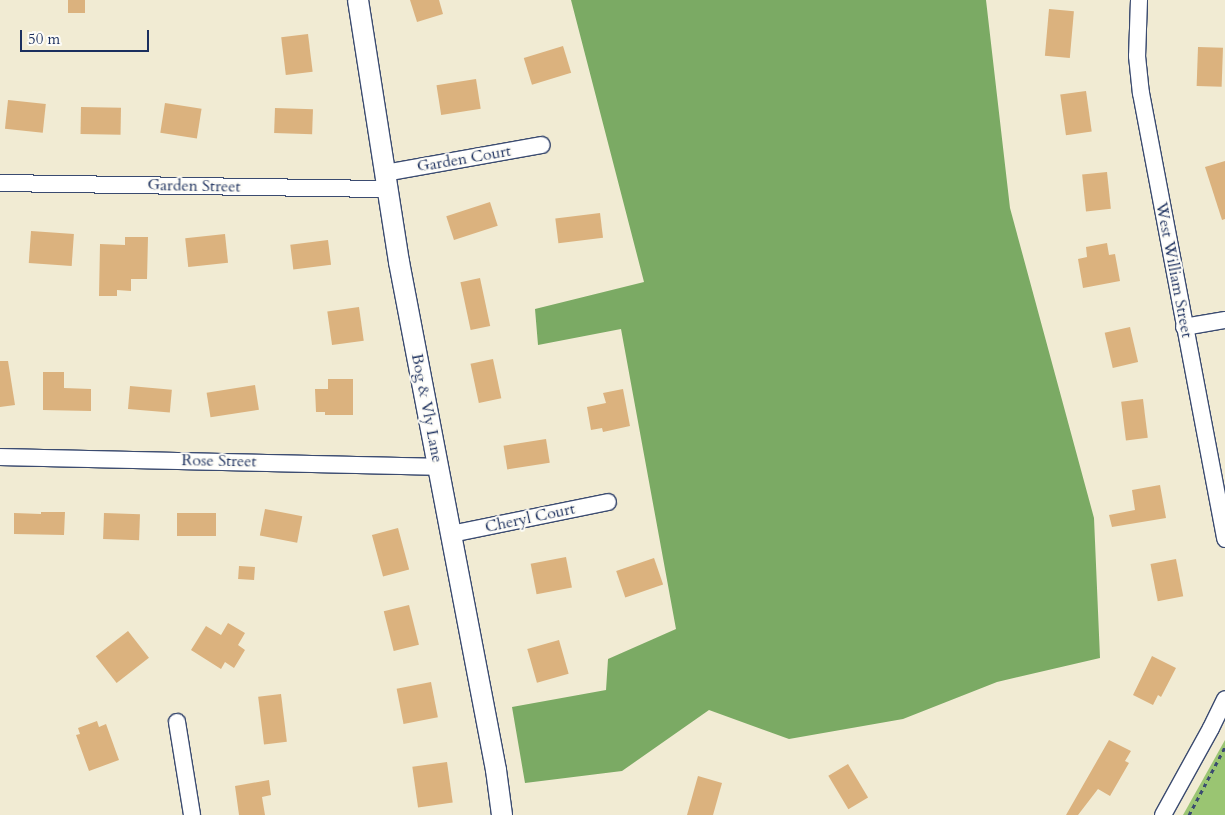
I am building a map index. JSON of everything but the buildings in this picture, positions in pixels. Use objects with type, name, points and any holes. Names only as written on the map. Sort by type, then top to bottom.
[{"type":"street","name":"Bog & Vly Lane","points":[[358,0],[399,262],[496,770],[502,815]]},
{"type":"street","name":"West William Street","points":[[1139,0],[1137,56],[1141,94],[1225,539]]},
{"type":"street","name":"Garden Court","points":[[386,181],[542,145]]},
{"type":"street","name":"Garden Street","points":[[0,182],[386,181]]},
{"type":"street","points":[[1184,327],[1225,320]]},
{"type":"street","name":"Rose Street","points":[[0,457],[438,467]]},
{"type":"street","name":"Cheryl Court","points":[[451,534],[608,502]]},
{"type":"street","points":[[1163,815],[1212,728],[1225,699]]},
{"type":"street","points":[[177,722],[192,815]]},
{"type":"path","points":[[1189,815],[1225,747]]},
{"type":"green space","points":[[571,0],[986,0],[1010,208],[1094,518],[1100,658],[997,682],[903,719],[789,739],[709,710],[622,771],[525,783],[512,707],[606,690],[608,659],[676,629],[621,329],[538,345],[535,309],[644,282]]},
{"type":"green space","points":[[1225,740],[1225,815],[1183,815]]}]
